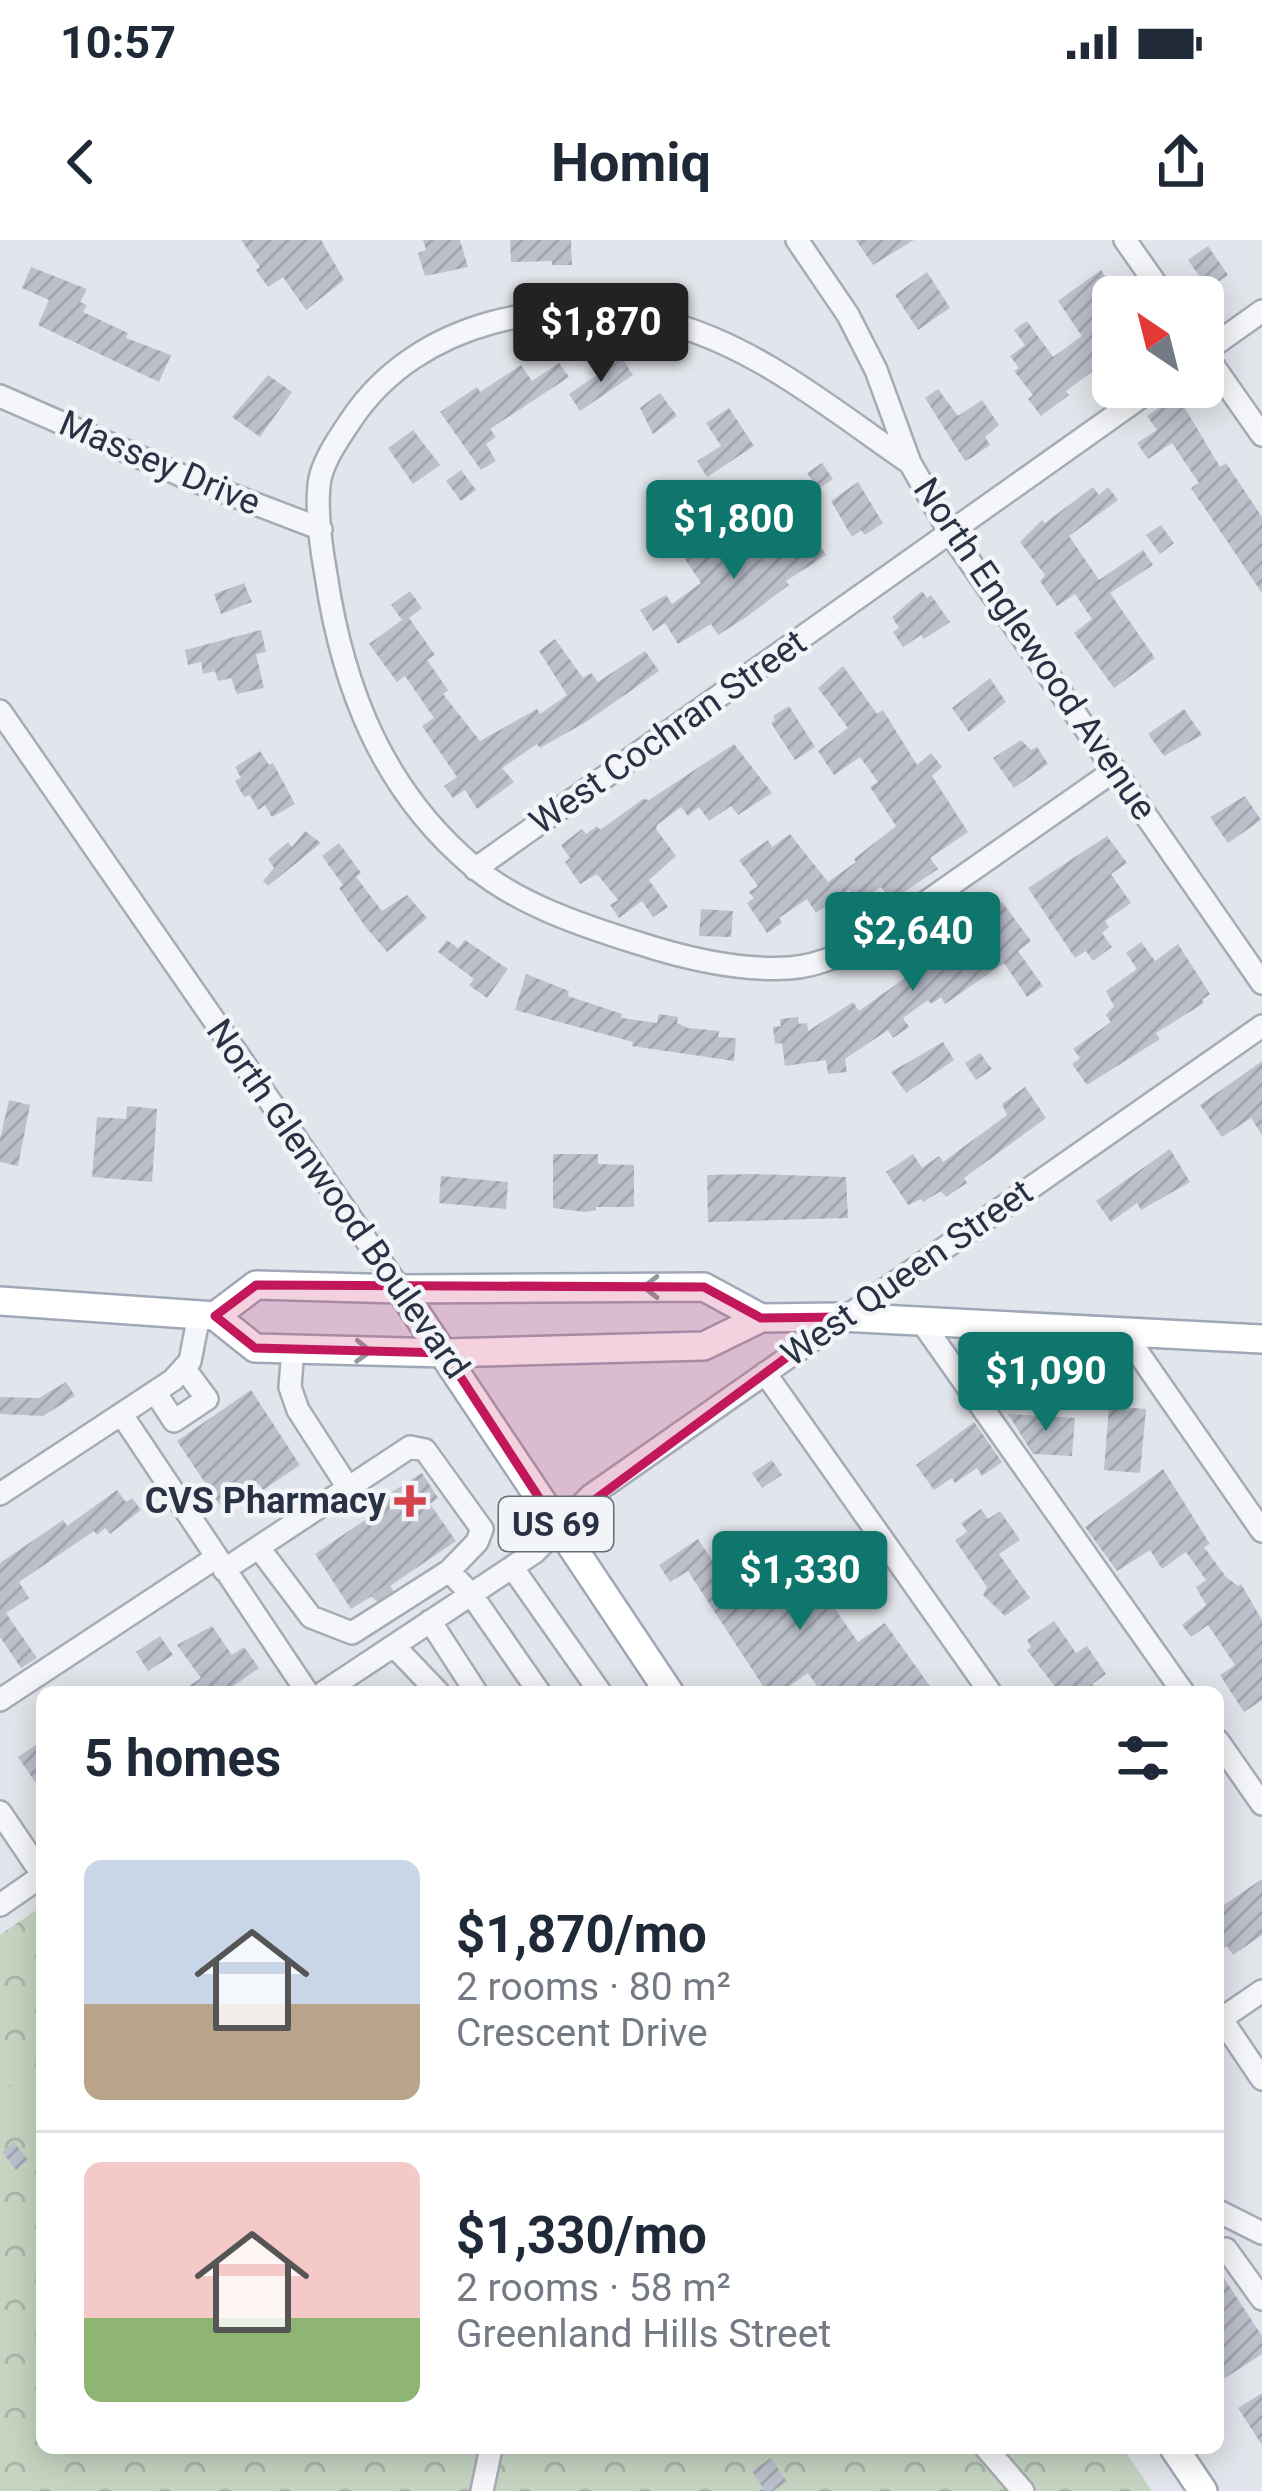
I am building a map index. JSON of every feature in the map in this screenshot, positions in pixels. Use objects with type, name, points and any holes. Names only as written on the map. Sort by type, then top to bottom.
[{"type":"main road","points":[[207,1316],[256,1285],[704,1287],[761,1318]]},
{"type":"main road","name":"North Glenwood Boulevard","points":[[400,1289],[665,1686]]},
{"type":"main road","points":[[0,1301],[207,1316],[255,1348],[445,1353],[704,1346],[761,1318],[841,1317],[1262,1339]]},
{"type":"main road","points":[[1178,2454],[1203,2491]]},
{"type":"street","name":"North Englewood Avenue","points":[[797,240],[848,315],[876,370],[910,463],[950,533],[1262,983]]},
{"type":"street","points":[[1125,240],[1150,276]]},
{"type":"street","points":[[910,463],[761,362],[667,322],[567,311],[516,316],[461,331],[423,351],[389,376],[360,407],[336,442],[319,482],[332,619],[374,746],[416,807],[475,868],[535,903],[596,930],[681,954],[790,968],[868,941],[1115,770]]},
{"type":"street","points":[[1224,337],[1262,311]]},
{"type":"street","points":[[1224,382],[1262,435]]},
{"type":"street","name":"Massey Drive","points":[[0,396],[185,477],[321,529]]},
{"type":"street","name":"West Cochran Street","points":[[475,868],[1126,408]]},
{"type":"street","name":"North Glenwood Boulevard","points":[[0,711],[400,1289]]},
{"type":"street","name":"West Queen Street","points":[[333,1686],[535,1552],[590,1496],[1262,1026]]},
{"type":"street","points":[[0,1495],[155,1392],[184,1367],[207,1316]]},
{"type":"street","points":[[921,1321],[1179,1686]]},
{"type":"street","points":[[1123,1331],[1262,1532]]},
{"type":"street","points":[[293,1348],[290,1388],[298,1410],[349,1489]]},
{"type":"street","points":[[155,1392],[174,1420],[207,1399],[184,1367]]},
{"type":"street","points":[[765,1373],[986,1686]]},
{"type":"street","points":[[122,1414],[303,1686]]},
{"type":"street","points":[[0,1700],[221,1564],[259,1549],[410,1447],[425,1450],[482,1529],[477,1543],[449,1571],[352,1633],[311,1618],[259,1549]]},
{"type":"street","points":[[512,1567],[596,1686]]},
{"type":"street","points":[[449,1571],[471,1594],[535,1686]]},
{"type":"street","points":[[339,1630],[404,1585],[427,1586]]},
{"type":"street","points":[[430,1621],[472,1686]]},
{"type":"street","points":[[394,1646],[432,1686]]},
{"type":"street","points":[[1224,1750],[1262,1804]]},
{"type":"street","points":[[0,1812],[36,1866]]},
{"type":"street","points":[[0,1905],[36,1879]]},
{"type":"street","points":[[1224,2014],[1262,1990]]},
{"type":"street","points":[[1224,2023],[1262,2079]]},
{"type":"street","points":[[1224,2214],[1255,2230]]},
{"type":"street","points":[[1224,2250],[1255,2230]]},
{"type":"street","points":[[1224,2253],[1262,2299]]},
{"type":"street","points":[[482,2491],[490,2454]]},
{"type":"street","points":[[991,2454],[1023,2491]]},
{"type":"highlighted area","points":[[256,1285],[704,1287],[761,1318],[841,1317],[558,1527],[445,1353],[255,1348],[215,1316]]},
{"type":"green space","points":[[36,1910],[36,2454],[1127,2454],[1152,2491],[0,2491],[0,1935]]},
{"type":"green space","points":[[36,2069],[36,2154],[2,2107],[5,2089]]},
{"type":"building","points":[[241,240],[321,240],[344,280],[306,310],[283,277],[268,287]]},
{"type":"building","points":[[423,240],[460,240],[468,267],[425,276],[418,253],[426,250]]},
{"type":"building","points":[[510,240],[571,240],[572,265],[511,262]]},
{"type":"building","points":[[856,240],[914,240],[873,265]]},
{"type":"building","points":[[1208,246],[1228,275],[1199,276],[1188,260]]},
{"type":"building","points":[[31,267],[87,289],[80,302],[87,305],[83,312],[128,333],[126,338],[171,355],[159,382],[38,325],[49,300],[22,288]]},
{"type":"building","points":[[927,272],[950,308],[918,330],[895,295]]},
{"type":"building","points":[[1092,276],[1092,372],[1041,416],[1028,399],[1033,395],[1014,371],[1019,368],[1010,356],[1025,345],[1014,330],[1027,321],[1053,357],[1082,336],[1058,301]]},
{"type":"building","points":[[622,358],[633,375],[580,411],[569,394]]},
{"type":"building","points":[[559,363],[569,377],[490,429],[496,437],[486,444],[496,461],[481,470],[440,412],[521,365],[532,381]]},
{"type":"building","points":[[268,375],[292,392],[260,437],[232,417]]},
{"type":"building","points":[[938,389],[958,416],[982,400],[999,425],[985,437],[990,445],[965,461],[925,398]]},
{"type":"building","points":[[660,393],[677,416],[653,434],[640,408]]},
{"type":"building","points":[[729,408],[754,446],[707,477],[697,461],[721,446],[706,423]]},
{"type":"building","points":[[1158,408],[1185,408],[1220,467],[1226,463],[1262,517],[1262,593],[1191,488],[1199,483],[1172,443],[1148,459],[1137,443],[1157,430],[1147,416]]},
{"type":"building","points":[[413,430],[440,465],[413,484],[388,448]]},
{"type":"building","points":[[822,463],[833,479],[818,489],[807,473]]},
{"type":"building","points":[[461,470],[476,490],[461,501],[446,481]]},
{"type":"building","points":[[858,482],[883,523],[852,537],[831,501]]},
{"type":"building","points":[[1093,487],[1099,495],[1108,487],[1118,500],[1069,536],[1099,580],[1143,550],[1153,565],[1110,593],[1155,658],[1114,688],[1074,633],[1092,619],[1075,594],[1057,606],[1040,581],[1045,575],[1020,542],[1042,520],[1045,523]]},
{"type":"building","points":[[804,520],[826,555],[786,581],[789,585],[745,618],[718,635],[711,624],[678,644],[665,623],[653,631],[640,610],[666,595],[672,604],[701,583],[683,556],[714,534],[728,554],[750,539],[761,549]]},
{"type":"building","points":[[1161,525],[1174,543],[1160,554],[1146,535]]},
{"type":"building","points":[[244,583],[252,602],[221,614],[214,594]]},
{"type":"building","points":[[410,591],[422,608],[409,618],[435,655],[427,660],[448,690],[443,694],[480,741],[537,709],[540,714],[567,695],[539,651],[555,639],[583,678],[591,673],[598,682],[645,651],[659,671],[586,722],[540,748],[537,744],[502,768],[514,782],[477,809],[465,790],[453,798],[444,786],[457,777],[422,726],[434,718],[405,676],[397,682],[369,644],[402,620],[391,605]]},
{"type":"building","points":[[922,591],[927,598],[931,595],[950,622],[903,647],[893,632],[899,628],[892,617]]},
{"type":"building","points":[[261,630],[266,652],[256,654],[264,688],[237,694],[231,678],[218,681],[215,671],[203,674],[201,662],[188,665],[185,650]]},
{"type":"building","points":[[843,666],[877,714],[883,710],[917,765],[931,753],[942,767],[932,776],[968,832],[930,858],[938,869],[891,901],[881,887],[858,903],[849,890],[816,913],[807,899],[779,918],[782,923],[767,933],[747,903],[754,898],[749,892],[758,886],[739,860],[768,840],[772,847],[790,834],[828,882],[896,826],[870,787],[878,782],[860,757],[834,775],[818,751],[848,728],[818,688]]},
{"type":"building","points":[[990,678],[1006,702],[969,732],[952,708]]},
{"type":"building","points":[[789,706],[815,747],[795,760],[771,723],[773,716]]},
{"type":"building","points":[[1184,709],[1202,735],[1164,756],[1148,734]]},
{"type":"building","points":[[1021,740],[1031,750],[1037,747],[1048,764],[1014,788],[993,758]]},
{"type":"building","points":[[734,744],[772,793],[738,815],[731,806],[709,821],[699,807],[688,816],[681,807],[657,825],[676,856],[649,880],[668,907],[653,917],[642,901],[619,918],[610,905],[618,900],[597,874],[580,884],[565,862],[570,858],[561,845],[582,829],[586,834],[597,826],[600,830]]},
{"type":"building","points":[[260,751],[269,765],[273,763],[295,804],[272,817],[265,805],[258,810],[250,795],[244,797],[235,781],[241,778],[235,767]]},
{"type":"building","points":[[1245,796],[1261,820],[1228,843],[1210,817]]},
{"type":"building","points":[[305,831],[321,843],[268,886],[263,881],[274,868],[268,859],[288,842],[292,847]]},
{"type":"building","points":[[1107,836],[1127,863],[1111,874],[1131,903],[1105,921],[1109,927],[1102,933],[1112,947],[1093,961],[1086,951],[1075,958],[1028,888]]},
{"type":"building","points":[[339,843],[361,873],[356,877],[382,911],[407,895],[427,918],[387,952],[364,925],[322,856]]},
{"type":"building","points":[[1002,902],[1031,941],[1018,951],[1043,986],[1027,997],[1004,963],[945,1004],[941,997],[931,1004],[928,1000],[903,1018],[909,1027],[893,1038],[888,1030],[845,1059],[847,1072],[828,1074],[826,1060],[785,1066],[782,1043],[775,1044],[773,1027],[781,1026],[780,1019],[798,1017],[799,1024],[807,1023],[808,1031],[853,1002],[859,1011],[984,921]]},
{"type":"building","points":[[701,909],[733,911],[731,937],[699,936]]},
{"type":"building","points":[[447,940],[458,948],[465,940],[508,969],[487,998],[469,985],[474,979],[438,952]]},
{"type":"building","points":[[1141,942],[1155,961],[1178,944],[1210,994],[1204,1003],[1156,1033],[1160,1039],[1087,1085],[1072,1064],[1080,1058],[1073,1049],[1111,1022],[1106,1015],[1114,1006],[1106,991],[1137,969],[1126,953]]},
{"type":"building","points":[[526,974],[569,991],[568,996],[622,1014],[621,1018],[657,1023],[659,1014],[678,1017],[677,1023],[688,1028],[736,1038],[734,1061],[632,1046],[633,1042],[515,1010]]},
{"type":"building","points":[[943,1042],[954,1060],[906,1093],[891,1072]]},
{"type":"building","points":[[980,1053],[992,1069],[976,1080],[965,1063]]},
{"type":"building","points":[[1262,1061],[1262,1135],[1251,1118],[1222,1137],[1200,1105]]},
{"type":"building","points":[[1025,1087],[1046,1118],[964,1178],[967,1183],[946,1197],[941,1191],[908,1205],[886,1172],[913,1154],[922,1168],[939,1156],[943,1162],[1007,1115],[1002,1104]]},
{"type":"building","points":[[9,1100],[30,1105],[18,1166],[0,1162]]},
{"type":"building","points":[[127,1106],[157,1109],[152,1182],[92,1177],[97,1117],[126,1119]]},
{"type":"building","points":[[1170,1149],[1190,1182],[1141,1210],[1137,1203],[1111,1222],[1096,1201]]},
{"type":"building","points":[[553,1154],[598,1154],[598,1164],[634,1165],[634,1207],[596,1207],[585,1212],[553,1208]]},
{"type":"building","points":[[707,1175],[846,1177],[848,1218],[708,1222]]},
{"type":"building","points":[[441,1176],[508,1182],[506,1209],[439,1203]]},
{"type":"building","points":[[66,1382],[75,1396],[43,1416],[0,1414],[0,1397],[39,1398]]},
{"type":"building","points":[[251,1390],[300,1465],[263,1490],[259,1484],[222,1508],[177,1441]]},
{"type":"building","points":[[1109,1406],[1146,1409],[1140,1473],[1104,1470]]},
{"type":"building","points":[[1008,1414],[1075,1418],[1072,1456],[1033,1454]]},
{"type":"building","points":[[974,1422],[1002,1462],[982,1476],[977,1468],[934,1490],[916,1465]]},
{"type":"building","points":[[772,1460],[782,1475],[762,1488],[752,1473]]},
{"type":"building","points":[[1163,1469],[1210,1544],[1204,1547],[1226,1577],[1241,1584],[1262,1620],[1262,1700],[1244,1712],[1220,1675],[1235,1665],[1208,1625],[1191,1637],[1182,1625],[1206,1605],[1196,1587],[1206,1580],[1186,1552],[1162,1569],[1150,1550],[1117,1571],[1085,1527]]},
{"type":"building","points":[[422,1473],[438,1498],[430,1504],[456,1541],[392,1589],[351,1609],[315,1554],[381,1509],[376,1502]]},
{"type":"building","points":[[117,1490],[141,1510],[110,1534],[105,1528],[97,1535],[94,1531],[19,1582],[29,1598],[6,1613],[37,1658],[21,1668],[0,1637],[0,1563],[63,1520],[67,1526]]},
{"type":"building","points":[[981,1509],[988,1519],[1000,1511],[1020,1540],[999,1554],[1030,1598],[1005,1616],[983,1595],[987,1587],[955,1540],[967,1532],[961,1523]]},
{"type":"building","points":[[698,1539],[742,1606],[803,1563],[858,1642],[885,1623],[930,1686],[817,1686],[808,1673],[790,1686],[763,1686],[688,1571],[670,1582],[659,1565]]},
{"type":"building","points":[[1054,1621],[1076,1653],[1087,1646],[1106,1674],[1094,1686],[1054,1686],[1027,1650],[1031,1647],[1027,1640]]},
{"type":"building","points":[[212,1626],[232,1655],[244,1647],[259,1668],[234,1686],[189,1686],[201,1678],[177,1645]]},
{"type":"building","points":[[160,1636],[173,1655],[148,1671],[136,1652]]},
{"type":"building","points":[[36,1745],[36,1783],[18,1757]]},
{"type":"building","points":[[1262,1879],[1262,1935],[1233,1955],[1224,1948],[1224,1905]]},
{"type":"building","points":[[14,2142],[28,2160],[16,2170],[2,2152]]},
{"type":"building","points":[[1224,2278],[1262,2336],[1262,2354],[1225,2378]]},
{"type":"building","points":[[1262,2393],[1262,2445],[1238,2408]]},
{"type":"building","points":[[771,2458],[787,2482],[765,2491],[752,2471]]},
{"type":"tunnel","points":[[378,1603],[394,1592]]},
{"type":"place","name":"CVS Pharmacy","points":[[410,1501]]}]
